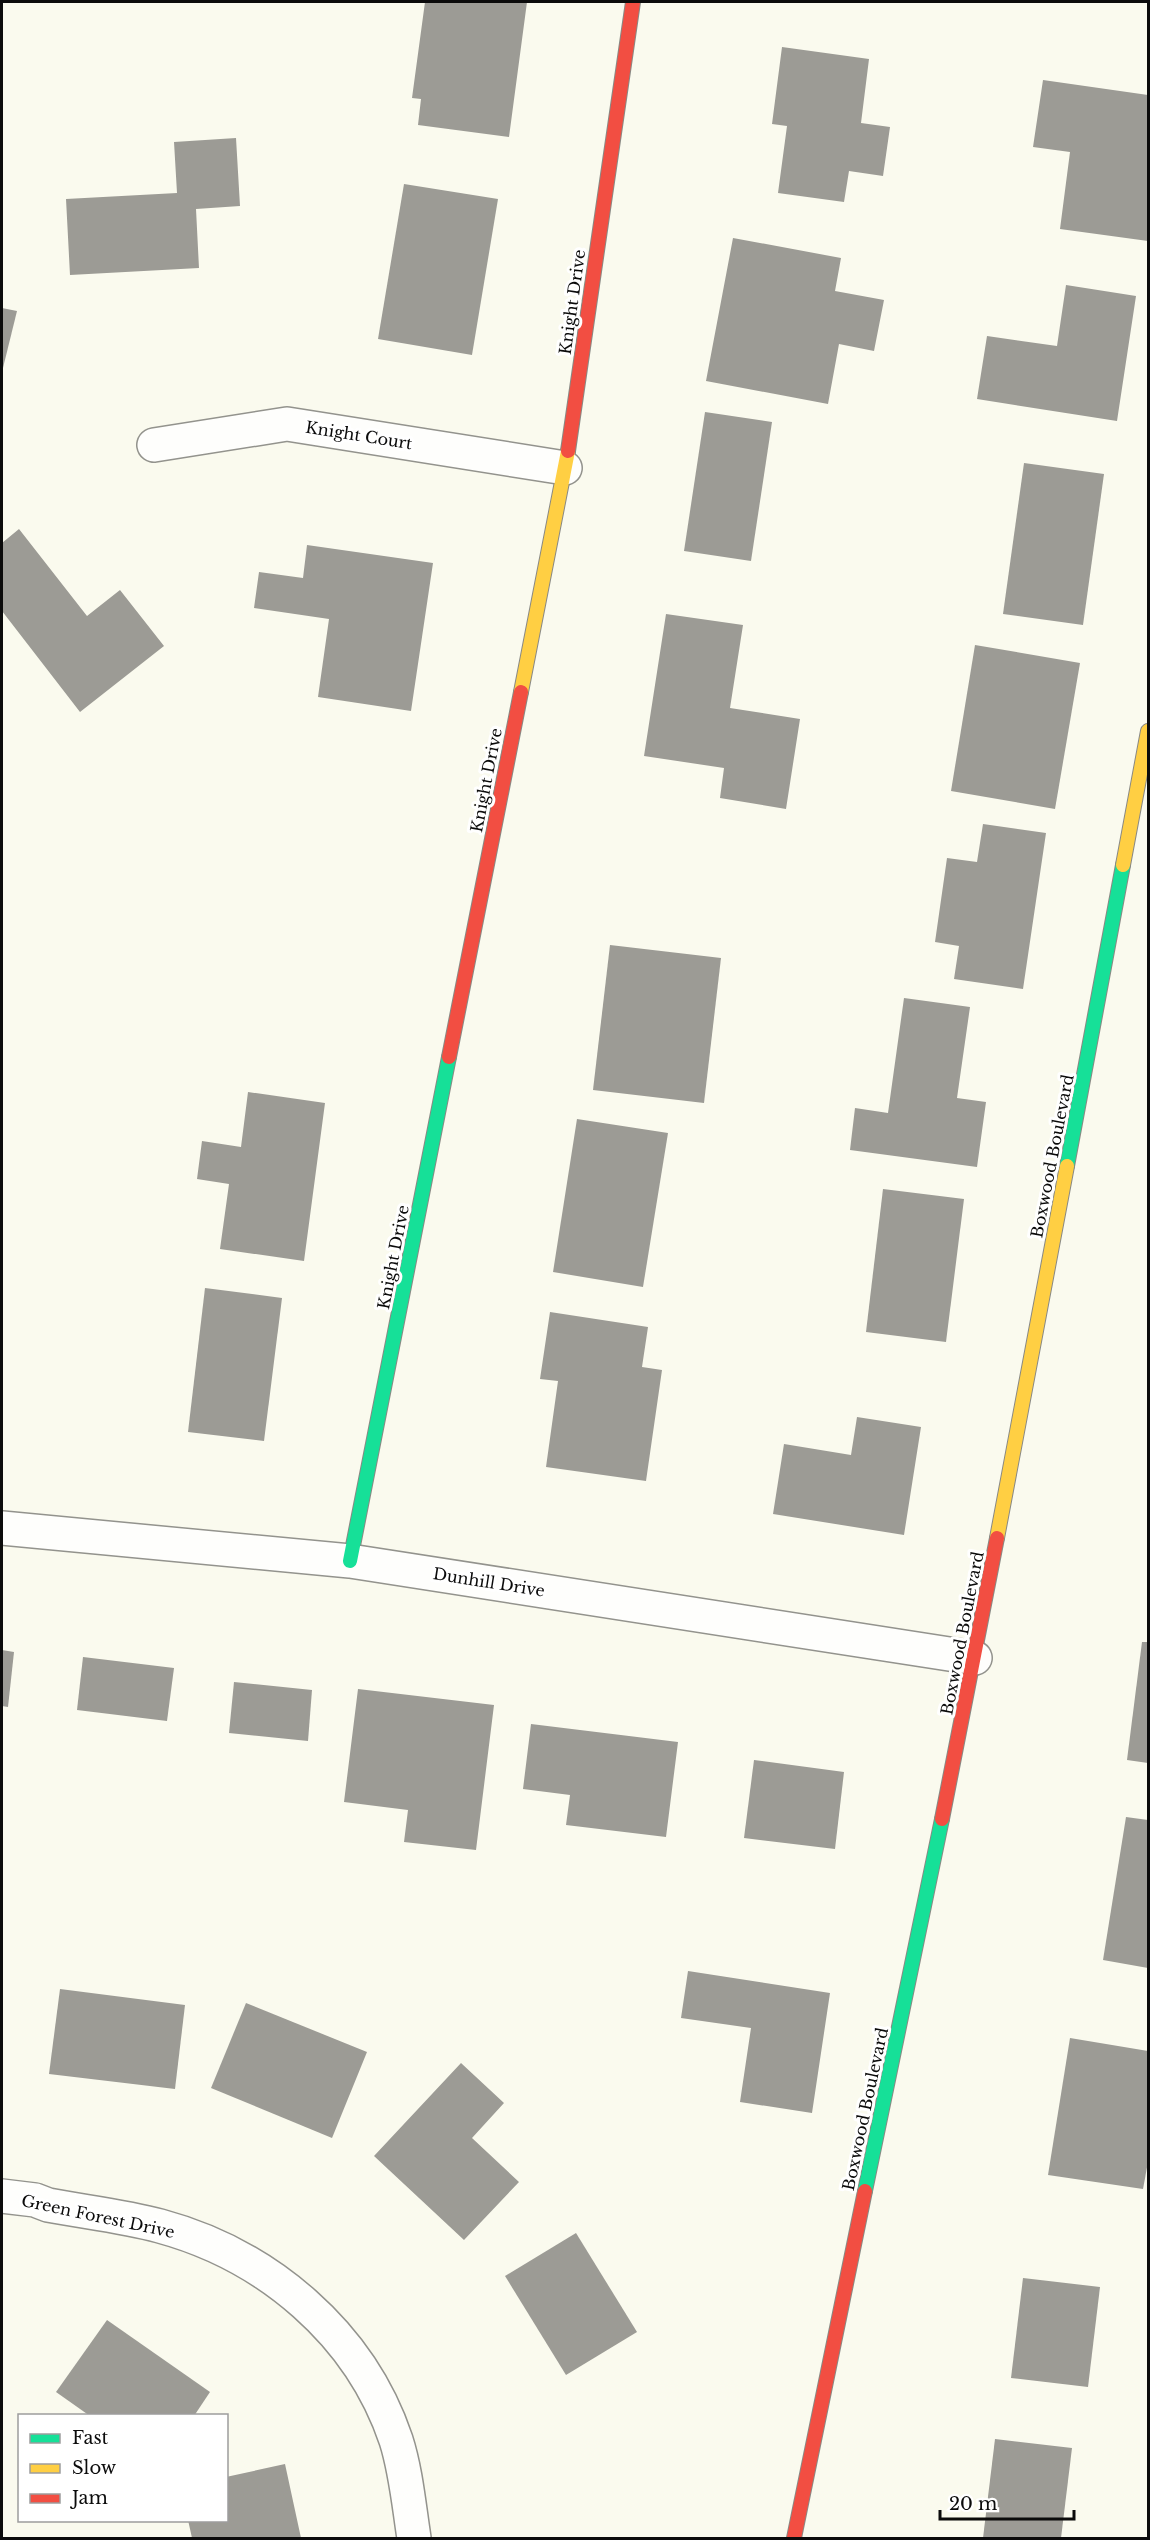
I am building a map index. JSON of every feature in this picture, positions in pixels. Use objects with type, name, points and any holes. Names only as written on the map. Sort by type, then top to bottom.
[{"type":"street","name":"Knight Drive","points":[[350,1561],[565,468],[633,2]]},
{"type":"street","name":"Knight Court","points":[[154,445],[287,424],[565,468]]},
{"type":"street","name":"Boxwood Boulevard","points":[[794,2538],[975,1658],[1149,731]]},
{"type":"street","name":"Dunhill Drive","points":[[2,1528],[350,1561],[975,1658]]},
{"type":"street","name":"Green Forest Drive","points":[[2,2196],[35,2200],[48,2205],[159,2226],[222,2248],[280,2282],[329,2326],[369,2379],[396,2441],[414,2538]]},
{"type":"building","points":[[425,2],[527,2],[509,137],[418,125],[421,99],[412,98]]},
{"type":"building","points":[[782,47],[869,59],[861,123],[890,127],[883,176],[849,171],[844,202],[778,193],[787,126],[772,124]]},
{"type":"building","points":[[1043,80],[1148,95],[1148,241],[1060,229],[1070,152],[1033,147]]},
{"type":"building","points":[[236,138],[240,206],[196,209],[199,268],[70,275],[66,199],[177,193],[174,142]]},
{"type":"building","points":[[404,184],[498,199],[472,355],[378,339]]},
{"type":"building","points":[[733,238],[841,258],[835,291],[884,300],[874,351],[839,344],[828,404],[706,381]]},
{"type":"building","points":[[1066,285],[1136,296],[1117,421],[977,399],[987,336],[1057,346]]},
{"type":"building","points":[[2,308],[17,311],[2,372]]},
{"type":"building","points":[[705,412],[772,422],[751,561],[684,551]]},
{"type":"building","points":[[1024,463],[1104,474],[1083,625],[1003,614]]},
{"type":"building","points":[[19,529],[87,616],[120,590],[164,646],[80,712],[2,611],[2,543]]},
{"type":"building","points":[[307,545],[433,563],[411,711],[318,697],[329,619],[254,608],[259,572],[303,578]]},
{"type":"building","points":[[666,614],[743,625],[730,708],[800,719],[786,809],[720,798],[724,768],[644,756]]},
{"type":"building","points":[[975,645],[1080,663],[1055,809],[951,791]]},
{"type":"building","points":[[983,824],[1046,833],[1023,989],[954,979],[959,946],[935,942],[947,858],[977,862]]},
{"type":"building","points":[[610,945],[721,958],[704,1103],[593,1090]]},
{"type":"building","points":[[904,998],[970,1007],[957,1098],[986,1102],[977,1167],[850,1150],[855,1108],[888,1113]]},
{"type":"building","points":[[248,1092],[325,1103],[304,1261],[220,1249],[229,1184],[197,1179],[202,1141],[241,1147]]},
{"type":"building","points":[[577,1119],[668,1133],[643,1287],[553,1272]]},
{"type":"building","points":[[883,1189],[964,1199],[946,1342],[866,1332]]},
{"type":"building","points":[[205,1288],[282,1298],[264,1441],[188,1432]]},
{"type":"building","points":[[550,1312],[648,1327],[642,1367],[662,1370],[646,1481],[546,1467],[558,1381],[540,1379]]},
{"type":"building","points":[[857,1417],[921,1427],[904,1535],[773,1514],[784,1444],[851,1455]]},
{"type":"building","points":[[1142,1642],[1148,1642],[1148,1763],[1127,1760]]},
{"type":"building","points":[[2,1650],[14,1652],[8,1707],[2,1706]]},
{"type":"building","points":[[83,1657],[174,1668],[167,1721],[77,1710]]},
{"type":"building","points":[[234,1682],[312,1690],[308,1741],[229,1733]]},
{"type":"building","points":[[358,1689],[494,1705],[476,1850],[404,1842],[408,1810],[344,1802]]},
{"type":"building","points":[[531,1724],[678,1742],[666,1837],[566,1825],[570,1795],[523,1789]]},
{"type":"building","points":[[754,1760],[844,1772],[835,1849],[744,1838]]},
{"type":"building","points":[[1126,1817],[1148,1820],[1148,1968],[1103,1960]]},
{"type":"building","points":[[688,1971],[830,1993],[812,2113],[740,2102],[751,2028],[681,2018]]},
{"type":"building","points":[[60,1989],[185,2005],[175,2089],[49,2074]]},
{"type":"building","points":[[246,2003],[367,2052],[332,2138],[211,2088]]},
{"type":"building","points":[[1070,2038],[1148,2051],[1148,2162],[1143,2189],[1048,2175]]},
{"type":"building","points":[[461,2063],[504,2103],[472,2138],[519,2182],[464,2240],[374,2156]]},
{"type":"building","points":[[576,2233],[637,2332],[566,2375],[505,2276]]},
{"type":"building","points":[[1023,2278],[1100,2287],[1088,2387],[1011,2378]]},
{"type":"building","points":[[107,2320],[210,2392],[195,2414],[87,2414],[56,2392]]},
{"type":"building","points":[[995,2439],[1072,2448],[1061,2538],[983,2538]]},
{"type":"building","points":[[285,2464],[301,2538],[192,2538],[188,2522],[228,2522],[228,2477]]},
{"type":"traffic: fast","points":[[1067,1166],[1123,865]]},
{"type":"traffic: fast","points":[[350,1561],[449,1057]]},
{"type":"traffic: fast","points":[[865,2191],[942,1819]]},
{"type":"traffic: slow","points":[[521,692],[568,451]]},
{"type":"traffic: slow","points":[[1123,865],[1148,731]]},
{"type":"traffic: slow","points":[[997,1538],[1067,1166]]},
{"type":"traffic: jam","points":[[568,451],[633,2]]},
{"type":"traffic: jam","points":[[449,1057],[521,692]]},
{"type":"traffic: jam","points":[[942,1819],[997,1538]]},
{"type":"traffic: jam","points":[[794,2538],[865,2191]]}]
